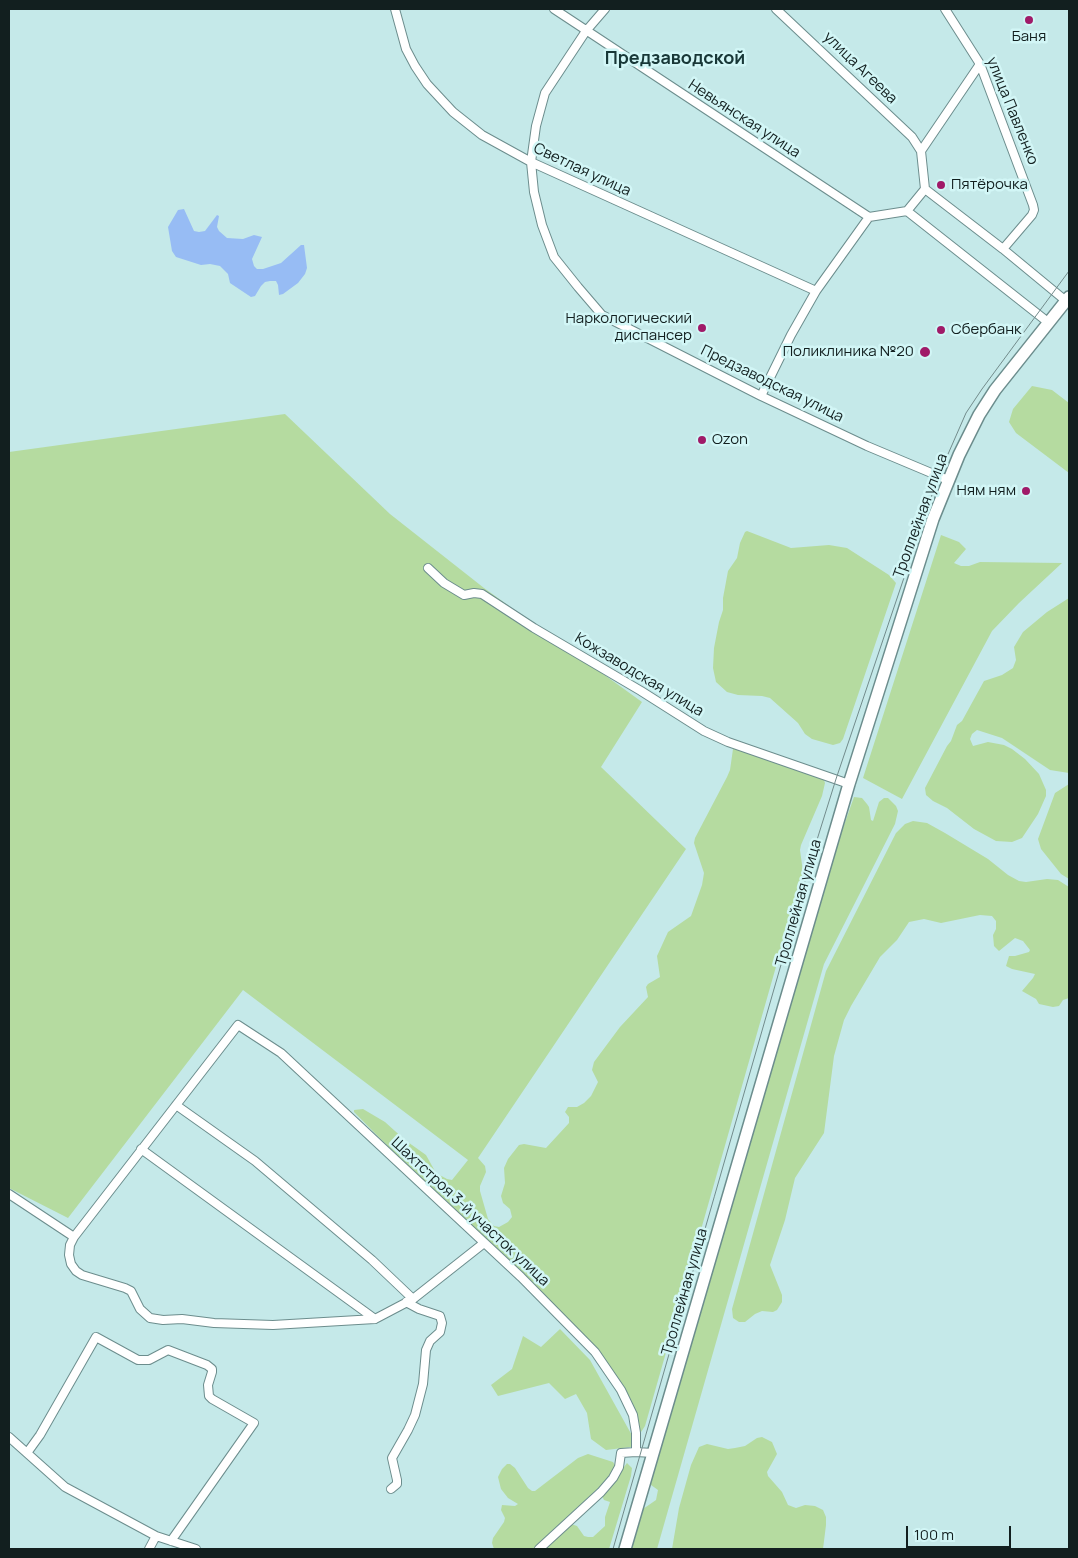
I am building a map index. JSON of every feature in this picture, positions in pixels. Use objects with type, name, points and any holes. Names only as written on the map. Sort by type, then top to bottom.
[{"type":"street","name":"Светлая улица","points":[[395,9],[406,49],[427,84],[453,112],[482,135],[531,162],[816,291]]},
{"type":"street","name":"Невьянская улица","points":[[554,9],[869,217]]},
{"type":"street","name":"Предзаводская улица","points":[[605,9],[586,31],[545,93],[536,126],[531,162],[534,192],[542,225],[554,257],[602,315],[761,396],[867,446],[948,480]]},
{"type":"street","name":"улица Агеева","points":[[776,9],[912,138],[921,151]]},
{"type":"street","name":"улица Павленко","points":[[945,9],[980,64],[1034,205],[1032,215],[1003,249]]},
{"type":"street","points":[[761,396],[791,335],[816,291],[869,217],[907,211],[925,189],[921,151],[980,64]]},
{"type":"street","points":[[925,189],[1068,299]]},
{"type":"street","points":[[907,211],[1049,324]]},
{"type":"street","name":"Троллейная улица","points":[[625,1549],[850,784],[919,562],[948,480],[985,404],[1068,299]]},
{"type":"street","name":"Кожзаводская улица","points":[[428,568],[444,583],[464,595],[482,594],[534,628],[641,691],[704,731],[718,738],[850,784]]},
{"type":"street","name":"Шахтстроя 3-й участок улица","points":[[176,1105],[238,1025],[281,1053],[521,1277],[596,1352],[621,1390],[633,1415],[636,1433],[636,1452]]},
{"type":"street","points":[[391,1489],[397,1480],[392,1458],[415,1415],[423,1384],[426,1350],[430,1341],[440,1332],[442,1323],[440,1316],[419,1309],[410,1300],[372,1260],[255,1161],[176,1105],[74,1237],[70,1245],[68,1255],[76,1271],[82,1275],[132,1291],[143,1313],[155,1320],[182,1319],[214,1323],[286,1326],[375,1319],[410,1300],[484,1244]]},
{"type":"street","points":[[141,1149],[375,1319]]},
{"type":"street","points":[[9,1194],[74,1237]]},
{"type":"street","points":[[27,1453],[40,1435],[96,1337],[138,1360],[149,1360],[168,1350],[207,1365],[212,1369],[208,1385],[209,1396],[254,1423],[171,1541]]},
{"type":"street","points":[[9,1437],[65,1487],[156,1536],[196,1549]]},
{"type":"street","points":[[539,1549],[602,1492],[619,1467],[621,1454],[636,1452],[654,1453]]},
{"type":"street","points":[[149,1549],[156,1536]]},
{"type":"green space","points":[[1032,386],[1052,390],[1069,403],[1069,473],[1016,433],[1009,422],[1013,409]]},
{"type":"green space","points":[[285,414],[390,514],[484,588],[642,702],[601,767],[686,849],[478,1158],[485,1166],[486,1172],[480,1186],[480,1191],[488,1219],[494,1226],[499,1227],[508,1222],[512,1217],[510,1209],[503,1203],[501,1196],[505,1183],[504,1168],[508,1159],[519,1145],[524,1144],[546,1148],[569,1123],[569,1117],[565,1112],[568,1107],[577,1107],[591,1096],[598,1082],[592,1070],[594,1062],[620,1027],[648,997],[646,987],[648,984],[660,977],[657,956],[668,932],[691,916],[702,885],[704,873],[694,843],[695,838],[730,770],[733,749],[736,748],[824,780],[822,796],[801,845],[803,872],[645,1426],[641,1432],[638,1431],[637,1416],[626,1392],[596,1347],[435,1194],[354,1110],[363,1109],[385,1122],[426,1155],[436,1173],[447,1179],[452,1180],[468,1160],[243,990],[68,1218],[9,1188],[9,452]]},
{"type":"green space","points":[[747,531],[791,548],[829,545],[847,548],[889,575],[896,583],[843,739],[840,743],[833,745],[812,739],[805,734],[798,723],[770,698],[727,692],[716,682],[713,668],[714,648],[723,610],[723,598],[728,571],[737,558],[740,543]]},
{"type":"green space","points":[[941,535],[959,542],[966,549],[954,563],[961,566],[969,566],[980,562],[1062,563],[992,631],[902,799],[863,778]]},
{"type":"green space","points":[[1069,598],[1069,773],[1050,770],[1002,738],[977,730],[970,739],[973,746],[988,742],[1004,745],[1012,749],[1039,774],[1046,790],[1046,796],[1038,814],[1022,838],[1012,842],[996,841],[974,829],[947,808],[933,801],[926,795],[925,788],[951,741],[957,725],[962,721],[984,681],[1002,675],[1013,668],[1016,660],[1014,647],[1023,632],[1047,612]]},
{"type":"green space","points":[[1069,784],[1069,879],[1061,874],[1041,849],[1038,839],[1055,793]]},
{"type":"green space","points":[[854,797],[862,798],[867,804],[871,820],[873,821],[879,802],[884,798],[888,798],[898,811],[895,824],[824,964],[657,1549],[630,1549],[643,1509],[656,1500],[658,1490],[651,1485],[651,1479],[832,859]]},
{"type":"green space","points":[[913,821],[927,823],[945,833],[988,859],[1019,881],[1058,880],[1069,887],[1069,998],[1063,1000],[1059,1006],[1053,1007],[1039,1004],[1036,999],[1022,991],[1035,974],[1006,966],[1009,956],[1029,952],[1030,950],[1023,941],[1015,938],[999,951],[994,946],[993,935],[996,929],[996,921],[992,916],[980,915],[941,923],[924,919],[909,922],[897,940],[880,957],[844,1020],[834,1056],[824,1133],[795,1178],[785,1220],[770,1265],[782,1295],[782,1302],[777,1310],[773,1312],[762,1311],[745,1322],[739,1322],[733,1318],[732,1309],[826,971],[896,833],[905,824]]},
{"type":"green space","points":[[560,1329],[590,1360],[634,1439],[631,1447],[606,1450],[591,1439],[587,1413],[576,1394],[565,1399],[549,1383],[498,1396],[491,1385],[512,1369],[523,1336],[541,1347]]},
{"type":"green space","points":[[762,1437],[772,1442],[777,1454],[767,1472],[768,1476],[782,1492],[788,1505],[796,1508],[805,1505],[815,1506],[823,1510],[826,1517],[826,1525],[823,1549],[672,1549],[679,1508],[691,1465],[699,1447],[707,1444],[728,1449],[735,1448],[745,1446]]},
{"type":"green space","points":[[588,1454],[613,1462],[616,1467],[609,1478],[533,1549],[494,1549],[493,1538],[505,1518],[501,1510],[502,1505],[515,1506],[518,1504],[508,1498],[501,1489],[498,1477],[502,1469],[507,1464],[510,1464],[515,1468],[528,1488],[535,1491],[578,1458]]},
{"type":"green space","points":[[627,1463],[632,1468],[631,1476],[609,1549],[542,1549],[571,1524],[577,1526],[584,1536],[588,1537],[593,1537],[605,1526],[605,1517],[610,1502],[604,1500],[602,1496]]},
{"type":"water","points":[[184,209],[194,231],[205,231],[217,215],[219,216],[217,227],[227,238],[243,239],[254,235],[262,237],[252,259],[257,269],[281,263],[301,245],[304,245],[307,268],[305,274],[298,283],[283,294],[279,295],[276,281],[270,281],[265,282],[255,296],[251,297],[230,283],[228,274],[220,266],[201,265],[176,257],[172,251],[168,227],[178,210]]},
{"type":"tram line","points":[[613,1549],[816,843],[938,477],[966,413],[1069,271]]},
{"type":"place","name":"Баня","points":[[1029,20]]},
{"type":"place","name":"Пятёрочка","points":[[941,185]]},
{"type":"place","name":"Наркологический диспансер","points":[[702,328]]},
{"type":"place","name":"Сбербанк","points":[[941,330]]},
{"type":"place","name":"Поликлиника №20","points":[[925,352]]},
{"type":"place","name":"Ozon","points":[[702,440]]},
{"type":"place","name":"Ням ням","points":[[1026,491]]},
{"type":"district","name":"Предзаводской","points":[[675,59]]}]
